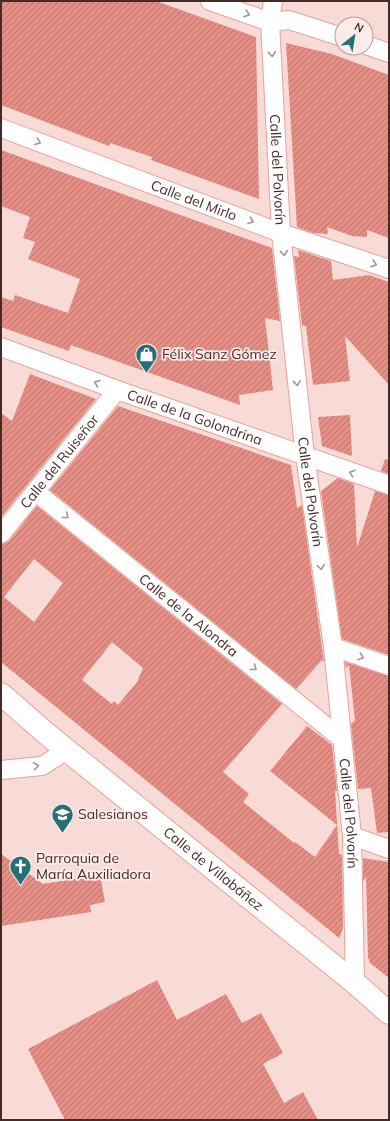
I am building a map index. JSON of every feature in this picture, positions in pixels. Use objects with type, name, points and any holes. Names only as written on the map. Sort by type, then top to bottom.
[{"type":"main road","name":"Calle de Villabáñez","points":[[1,694],[67,750],[355,983],[389,1013]]},
{"type":"street","points":[[210,1],[270,22],[289,20],[334,35]]},
{"type":"street","name":"Calle del Polvorín","points":[[273,1],[270,22],[281,233],[305,456],[332,647],[352,836],[355,983]]},
{"type":"street","points":[[374,48],[389,53]]},
{"type":"street","name":"Calle del Mirlo","points":[[1,128],[281,233],[389,269]]},
{"type":"street","name":"Calle de la Golondrina","points":[[1,347],[117,390],[389,485]]},
{"type":"street","name":"Calle del Ruiseñor","points":[[1,534],[117,390]]},
{"type":"street","name":"Calle de la Alondra","points":[[36,492],[342,739]]},
{"type":"street","points":[[332,647],[389,666]]},
{"type":"street","points":[[1,770],[42,766],[67,750]]},
{"type":"street","points":[[352,836],[389,848]]},
{"type":"building","points":[[1,1],[156,1],[256,37],[259,199],[151,160],[152,157],[110,143],[109,146],[1,105]]},
{"type":"building","points":[[286,43],[332,54],[389,75],[389,238],[367,230],[367,237],[352,236],[327,227],[328,234],[313,233],[297,227]]},
{"type":"building","points":[[1,150],[272,248],[280,321],[265,318],[273,390],[239,395],[240,405],[71,345],[69,351],[1,327],[1,297],[13,301],[15,295],[68,313],[80,279],[28,259],[35,242],[23,238],[30,217],[1,206]]},
{"type":"building","points":[[298,250],[331,261],[333,280],[369,275],[389,282],[389,385],[345,336],[350,381],[313,385],[306,326],[302,325],[294,256],[299,257]]},
{"type":"building","points":[[30,374],[96,399],[1,517],[1,413],[12,421]]},
{"type":"building","points":[[118,406],[291,465],[297,508],[302,505],[324,662],[322,660],[296,689],[50,490]]},
{"type":"building","points":[[350,415],[352,456],[322,446],[318,417]]},
{"type":"building","points":[[385,459],[389,460],[389,474],[381,471]]},
{"type":"building","points":[[338,478],[354,484],[357,548],[375,491],[389,495],[389,655],[342,639],[321,491]]},
{"type":"building","points":[[37,506],[282,704],[223,772],[249,794],[243,802],[294,843],[295,842],[315,857],[337,825],[270,771],[307,726],[332,745],[337,791],[335,791],[339,854],[342,855],[343,928],[339,938],[1,662],[1,544],[9,541]],"holes":[[[34,559],[63,583],[34,622],[4,597]],[[112,642],[143,668],[137,682],[118,705],[114,701],[112,704],[82,680]]]},
{"type":"building","points":[[345,662],[389,676],[389,832],[377,833],[371,788],[358,789],[351,724],[355,720],[349,665],[346,668]]},
{"type":"building","name":"Parroquia de María Auxiliadora","points":[[1,854],[43,884],[100,875],[105,902],[90,905],[91,912],[1,926]]},
{"type":"building","points":[[363,858],[389,862],[389,978],[370,963],[368,957],[366,876],[363,882]]},
{"type":"building","points":[[157,980],[177,1020],[226,994],[242,1023],[261,1013],[283,1053],[263,1064],[284,1103],[303,1092],[318,1120],[65,1120],[28,1049]]},
{"type":"place","name":"Félix Sanz Gómez","points":[[146,374]]},
{"type":"place","name":"Salesianos","points":[[63,834]]},
{"type":"place","name":"Parroquia de María Auxiliadora","points":[[20,886]]}]
